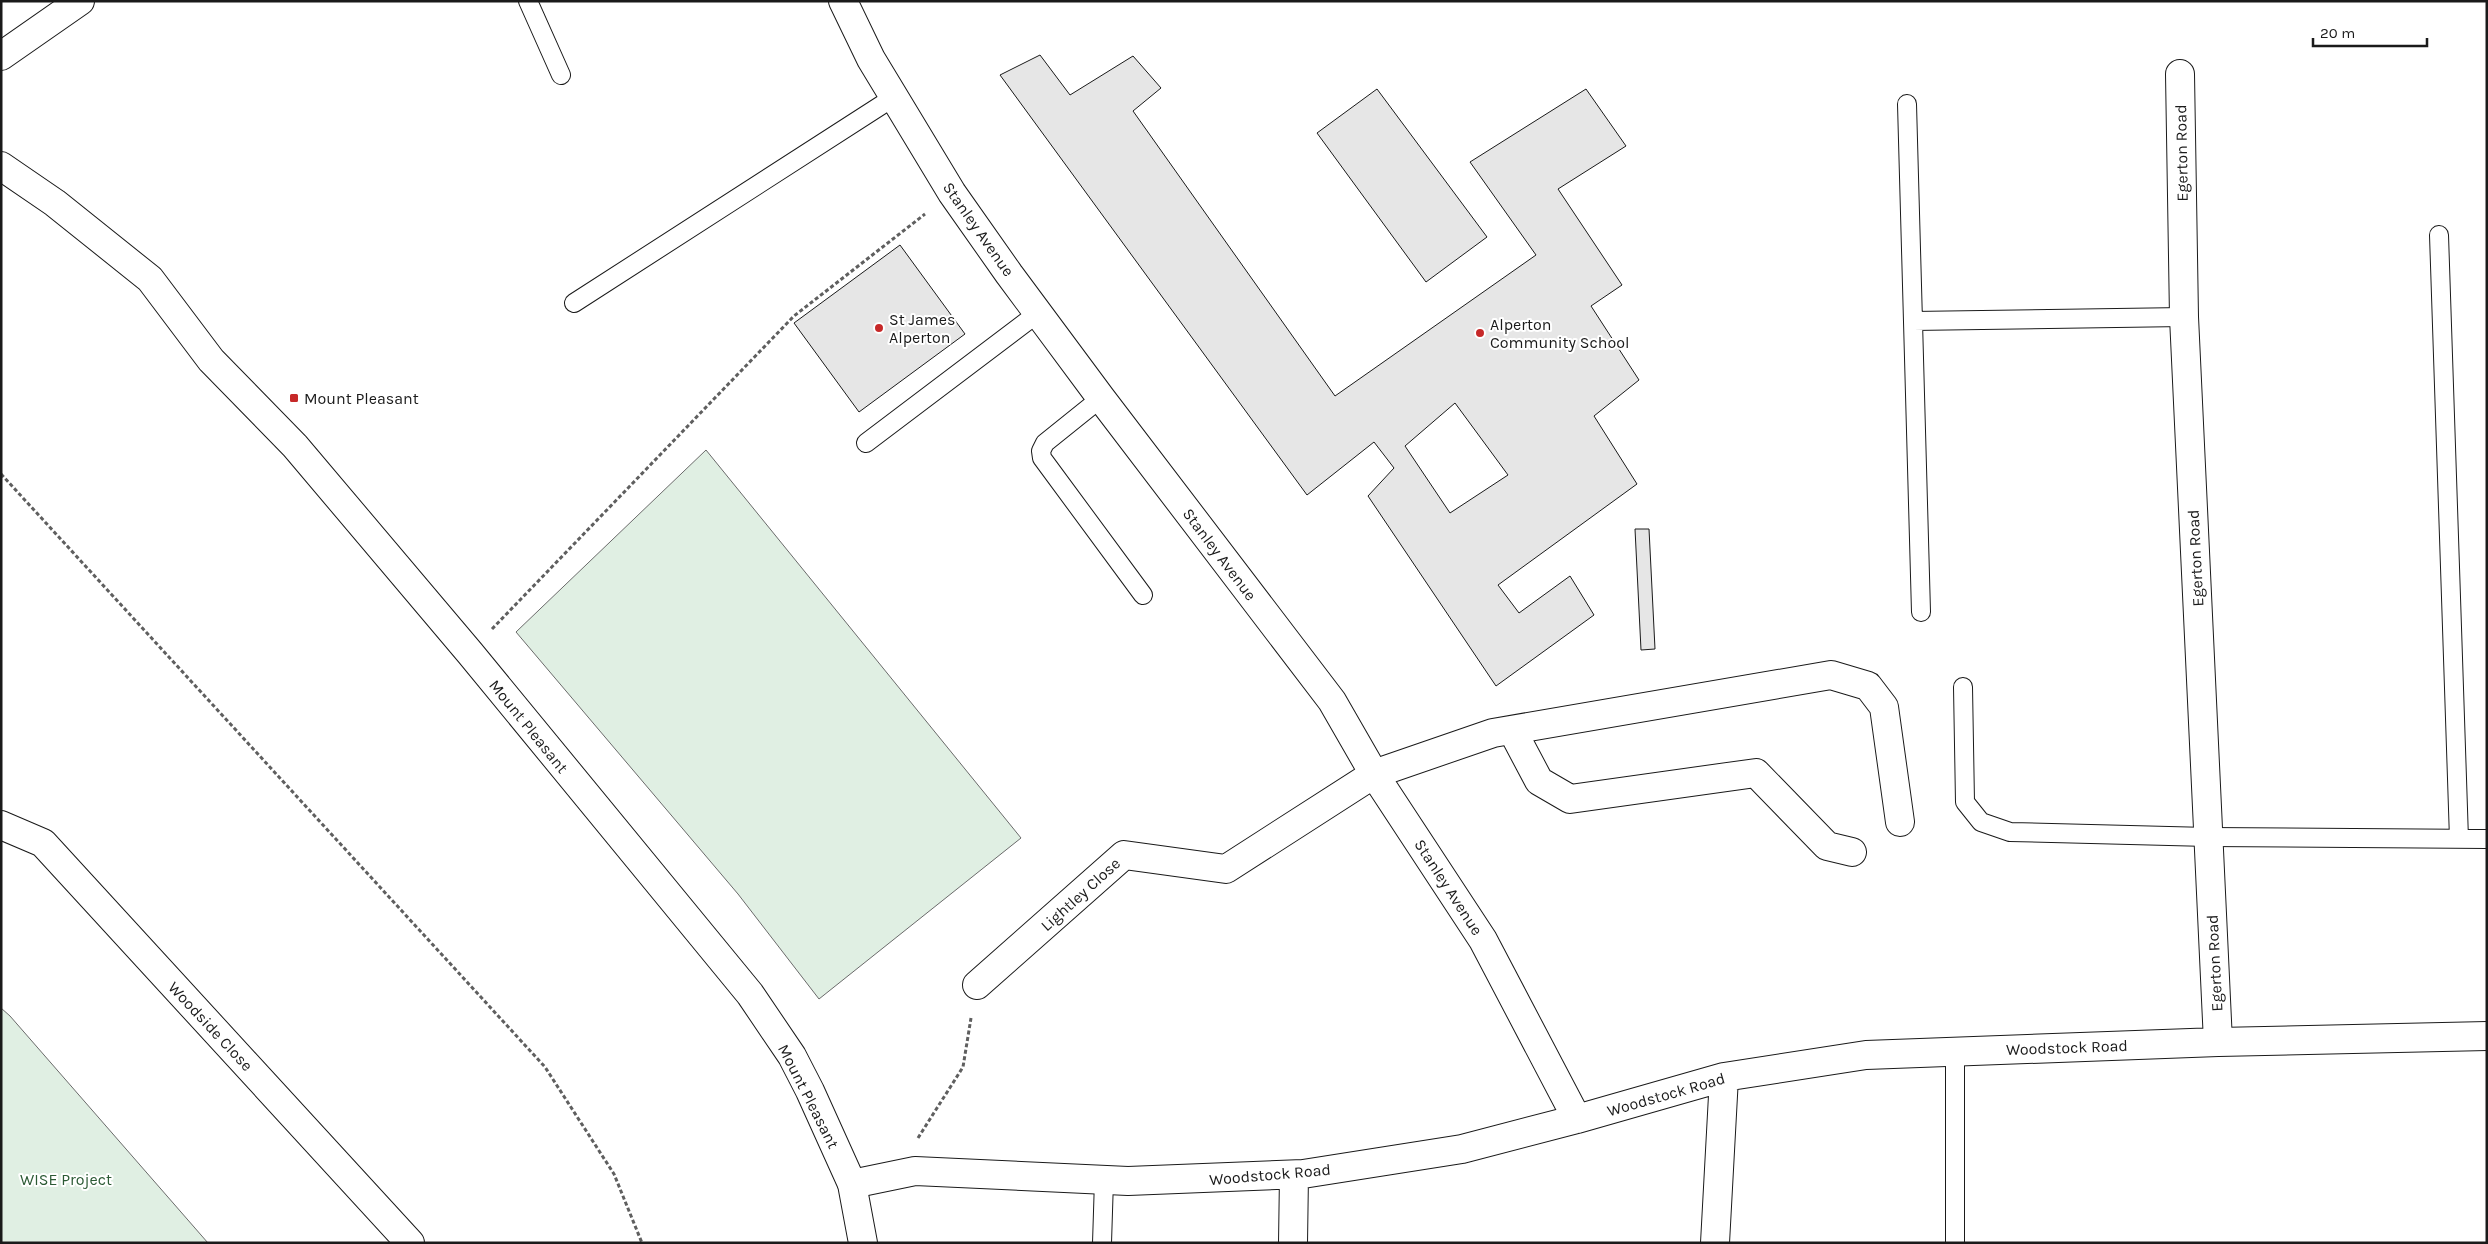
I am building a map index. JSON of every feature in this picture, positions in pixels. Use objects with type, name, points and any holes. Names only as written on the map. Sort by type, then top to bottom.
[{"type":"street","points":[[1,56],[80,1]]},
{"type":"street","name":"Stanley Avenue","points":[[843,1],[871,59],[952,192],[1101,398],[1332,701],[1374,774],[1483,940],[1577,1120]]},
{"type":"street","name":"Egerton Road","points":[[2180,74],[2184,317],[2218,1042]]},
{"type":"street","name":"Mount Pleasant","points":[[1,166],[55,204],[150,279],[211,360],[295,446],[470,653],[750,994],[792,1056],[852,1184],[863,1243]]},
{"type":"street","name":"Lightley Close","points":[[977,985],[1124,855],[1226,869],[1374,774],[1493,734],[1512,730],[1831,676],[1868,686],[1884,707],[1900,822]]},
{"type":"street","points":[[1512,730],[1539,781],[1570,798],[1756,773],[1827,846],[1852,852]]},
{"type":"street","name":"Woodside Close","points":[[1,825],[43,844],[410,1243]]},
{"type":"street","name":"Woodstock Road","points":[[852,1184],[915,1170],[1104,1180],[1214,1180],[1294,1175],[1462,1149],[1577,1120],[1724,1077],[1866,1055],[2218,1042],[2487,1036]]},
{"type":"street","points":[[1715,1243],[1724,1077]]},
{"type":"street","points":[[1293,1243],[1294,1175]]},
{"type":"lane","points":[[528,1],[561,75]]},
{"type":"lane","points":[[574,303],[894,98]]},
{"type":"lane","points":[[1907,104],[1921,612]]},
{"type":"lane","points":[[2439,235],[2459,839]]},
{"type":"lane","points":[[866,444],[1038,313]]},
{"type":"lane","points":[[1913,321],[2184,317]]},
{"type":"lane","points":[[1101,398],[1045,443],[1041,451],[1042,458],[1143,595]]},
{"type":"lane","points":[[1963,687],[1965,802],[1981,822],[2010,832],[2208,837],[2487,839]]},
{"type":"lane","points":[[1955,1051],[1955,1243]]},
{"type":"lane","points":[[1102,1243],[1104,1180]]},
{"type":"path","points":[[470,653],[794,316],[952,192]]},
{"type":"path","points":[[1,474],[545,1067],[614,1174],[642,1243]]},
{"type":"path","points":[[915,1170],[917,1140],[963,1067],[977,985]]},
{"type":"green space","points":[[706,450],[1021,838],[819,999],[738,894],[516,632]]},
{"type":"green space","name":"WISE Project","points":[[1,1008],[10,1016],[208,1243],[1,1243]]},
{"type":"building","points":[[1040,55],[1070,95],[1133,56],[1161,88],[1133,111],[1335,396],[1536,255],[1470,162],[1586,89],[1626,146],[1558,189],[1622,285],[1591,306],[1639,380],[1594,416],[1637,484],[1498,585],[1519,613],[1570,576],[1594,615],[1496,686],[1368,496],[1394,468],[1374,442],[1307,495],[1000,75]],"holes":[[[1455,403],[1508,475],[1450,513],[1405,446]]]},
{"type":"building","points":[[1377,89],[1487,237],[1426,282],[1317,133]]},
{"type":"building","name":"St James Alperton","points":[[900,245],[965,334],[859,412],[794,323]]},
{"type":"building","points":[[1635,529],[1649,529],[1655,649],[1641,650]]},
{"type":"place","name":"St James Alperton","points":[[879,328]]},
{"type":"place","name":"Alperton Community School","points":[[1480,333]]},
{"type":"place","name":"Mount Pleasant","points":[[294,398]]}]
